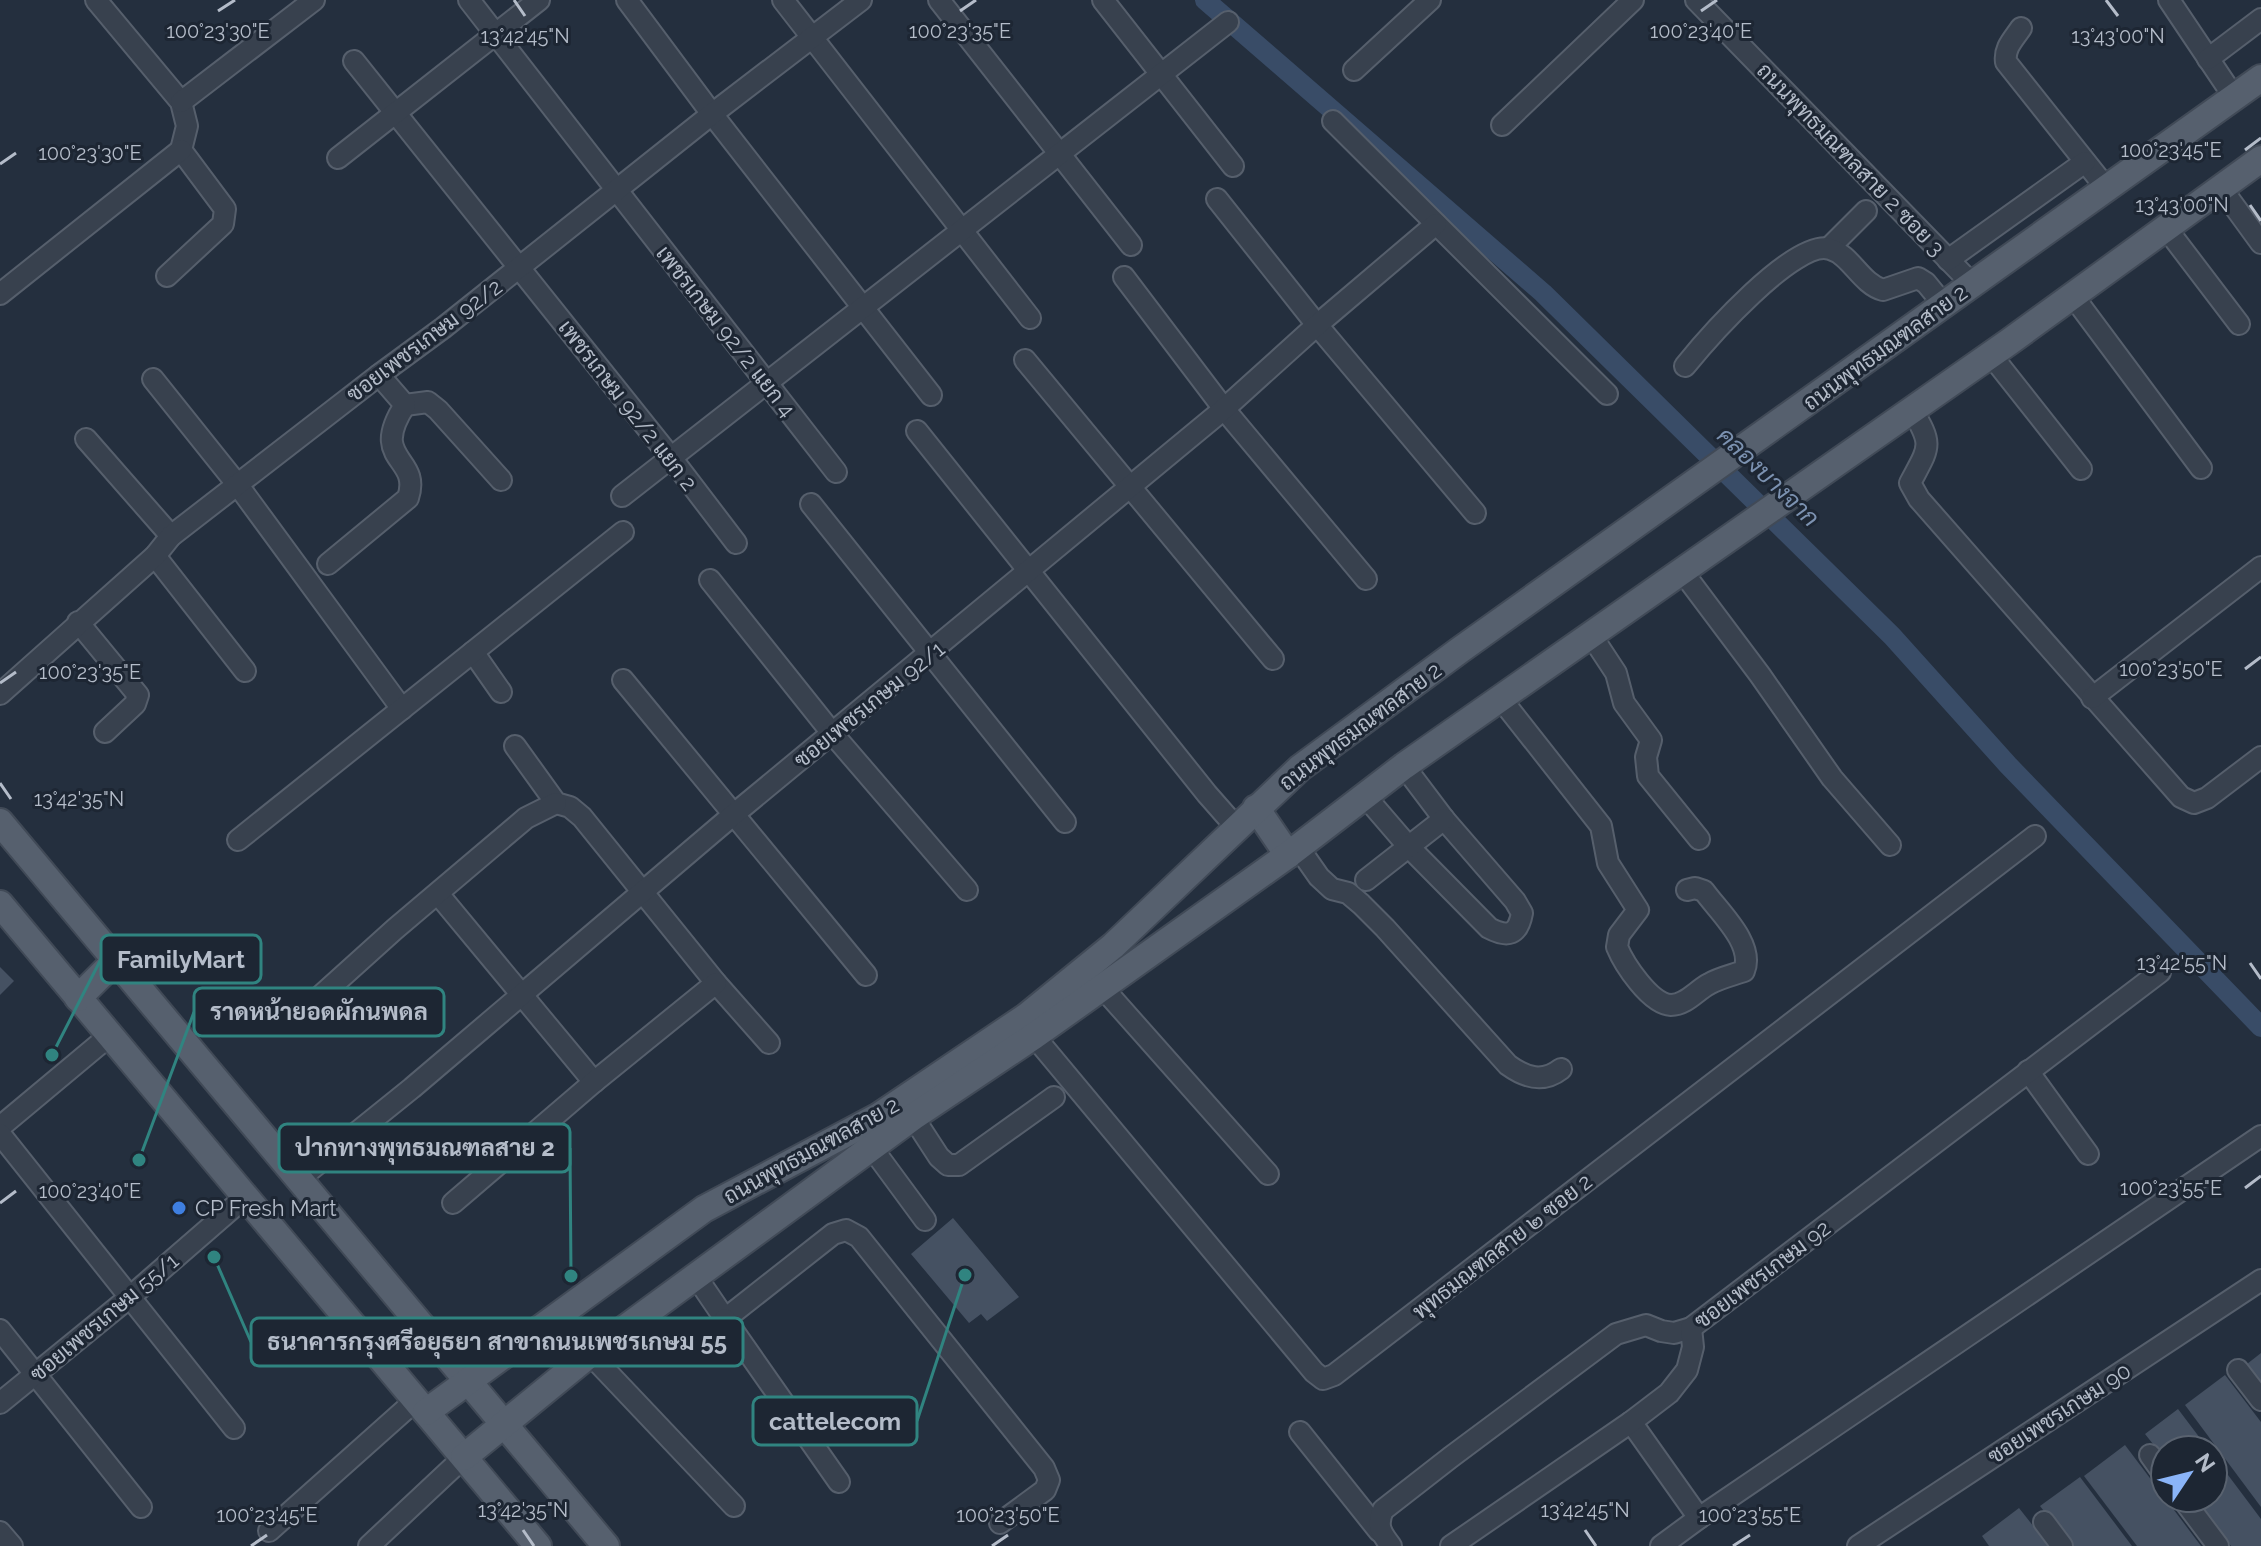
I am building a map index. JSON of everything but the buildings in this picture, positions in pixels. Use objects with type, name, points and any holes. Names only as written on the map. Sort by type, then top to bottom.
[{"type":"main road","name":"ถนนพุทธมณฑลสาย 2","points":[[421,1406],[469,1381],[704,1209],[879,1116],[1027,1016],[1113,946],[1300,768],[2261,78]]},
{"type":"main road","name":"ถนนพุทธมณฑลสาย 2","points":[[464,1457],[590,1354],[913,1117],[1034,1036],[1293,851],[1404,766],[1991,355],[2261,159]]},
{"type":"main road","points":[[1256,808],[1293,851]]},
{"type":"main road","points":[[0,822],[606,1546]]},
{"type":"main road","points":[[0,906],[538,1546]]},
{"type":"main road","points":[[78,998],[115,961]]},
{"type":"street","points":[[0,294],[181,150],[187,126],[181,102],[96,0]]},
{"type":"street","points":[[181,102],[314,0]]},
{"type":"street","name":"เพชรเกษม 92/2 แยก 4","points":[[469,0],[836,472]]},
{"type":"street","points":[[338,158],[539,0]]},
{"type":"street","points":[[627,0],[931,395]]},
{"type":"street","points":[[783,0],[1030,318]]},
{"type":"street","name":"ซอยเพชรเกษม 92/2","points":[[0,694],[155,556],[171,536],[443,328],[861,0]]},
{"type":"street","points":[[939,0],[1131,245]]},
{"type":"street","points":[[1103,0],[1233,166]]},
{"type":"street","points":[[1354,70],[1430,0]]},
{"type":"street","points":[[1502,125],[1633,0]]},
{"type":"street","name":"ถนนพุทธมณฑลสาย 2 ซอย 3","points":[[1696,0],[1972,284]]},
{"type":"street","points":[[2169,0],[2234,97]]},
{"type":"street","points":[[2208,59],[2261,19]]},
{"type":"street","points":[[622,496],[1228,22]]},
{"type":"street","points":[[2021,28],[2008,46],[2006,62],[2107,189]]},
{"type":"street","name":"เพชรเกษม 92/2 แยก 2","points":[[354,61],[736,543]]},
{"type":"street","points":[[1333,121],[1607,394]]},
{"type":"street","points":[[167,276],[223,224],[225,209],[181,150]]},
{"type":"street","points":[[1948,260],[2085,162]]},
{"type":"street","points":[[2221,188],[2261,243]]},
{"type":"street","points":[[1217,199],[1317,325],[1475,513]]},
{"type":"street","points":[[1829,248],[1866,211]]},
{"type":"street","name":"ซอยเพชรเกษม 92/1","points":[[299,1179],[1224,409],[1436,224]]},
{"type":"street","points":[[2166,228],[2239,324]]},
{"type":"street","points":[[1685,366],[1741,303],[1789,264],[1817,248],[1829,248],[1838,253],[1876,288],[1883,290],[1918,278],[1944,305]]},
{"type":"street","points":[[1124,277],[1224,409],[1366,579]]},
{"type":"street","points":[[2073,296],[2201,468]]},
{"type":"street","points":[[1991,355],[2081,469]]},
{"type":"street","points":[[1025,360],[1273,659]]},
{"type":"street","points":[[379,375],[405,405]]},
{"type":"street","points":[[153,379],[237,484],[402,709]]},
{"type":"street","points":[[405,405],[428,402],[501,480]]},
{"type":"street","points":[[328,564],[408,498],[412,487],[409,474],[390,445],[392,429],[405,405]]},
{"type":"street","points":[[1912,410],[1926,433],[1924,459],[1910,483],[1919,499],[2181,797],[2194,803],[2207,798],[2261,757]]},
{"type":"street","points":[[917,431],[1027,572],[1236,827]]},
{"type":"street","points":[[86,439],[171,536]]},
{"type":"street","points":[[811,504],[1065,822]]},
{"type":"street","points":[[238,840],[623,532]]},
{"type":"street","points":[[155,556],[245,671]]},
{"type":"street","points":[[2092,698],[2261,567]]},
{"type":"street","points":[[1687,568],[1832,778],[1890,845]]},
{"type":"street","points":[[710,580],[832,733],[967,890]]},
{"type":"street","points":[[78,622],[138,695],[135,704],[105,732]]},
{"type":"street","points":[[1591,635],[1616,673],[1624,703],[1651,740],[1646,757],[1648,776],[1699,839]]},
{"type":"street","points":[[473,652],[501,692]]},
{"type":"street","points":[[623,680],[866,975]]},
{"type":"street","points":[[1501,699],[1601,826],[1608,863],[1638,910],[1619,935],[1617,947],[1638,981],[1659,1000],[1671,1005],[1690,998],[1709,983],[1744,971],[1747,964],[1746,946],[1704,891],[1695,888],[1687,890]]},
{"type":"street","points":[[515,746],[556,803],[570,807],[582,817],[716,983],[769,1043]]},
{"type":"street","points":[[1365,796],[1408,846],[1489,928],[1501,935],[1511,933],[1520,924],[1522,913],[1404,766]]},
{"type":"street","points":[[294,1020],[526,818],[556,803]]},
{"type":"street","points":[[1366,880],[1444,819]]},
{"type":"street","name":"พุทธมณฑลสาย ๒ ซอย 2","points":[[1034,1036],[1323,1379],[1334,1375],[2035,836]]},
{"type":"street","points":[[1293,851],[1332,889],[1348,893],[1361,904],[1508,1065],[1523,1076],[1539,1078],[1552,1076],[1561,1069]]},
{"type":"street","points":[[439,895],[594,1082]]},
{"type":"street","name":"ซอยเพชรเกษม 92","points":[[1385,1538],[1379,1519],[1383,1510],[1616,1334],[1646,1325],[1674,1333],[1691,1328],[2160,972]]},
{"type":"street","points":[[453,1203],[716,983]]},
{"type":"street","points":[[1102,987],[1268,1174]]},
{"type":"street","points":[[0,1127],[109,1036]]},
{"type":"street","points":[[2028,1071],[2088,1154]]},
{"type":"street","points":[[913,1117],[939,1157],[948,1165],[959,1165],[1054,1097]]},
{"type":"street","points":[[0,1134],[234,1428]]},
{"type":"street","points":[[1661,1546],[2261,1136]]},
{"type":"street","points":[[872,1148],[925,1220]]},
{"type":"street","name":"ซอยเพชรเกษม 55/1","points":[[0,1403],[130,1297],[244,1198]]},
{"type":"street","points":[[725,1319],[833,1234],[846,1230],[859,1237],[1044,1468],[1049,1480],[1045,1490],[1000,1523]]},
{"type":"street","points":[[695,1275],[839,1482]]},
{"type":"street","name":"ซอยเพชรเกษม 90","points":[[1858,1546],[2261,1280]]},
{"type":"street","points":[[1451,1546],[1669,1393],[1687,1370],[1693,1347],[1691,1328]]},
{"type":"street","points":[[0,1330],[141,1507]]},
{"type":"street","points":[[590,1354],[734,1506]]},
{"type":"street","points":[[2238,1370],[2261,1400]]},
{"type":"street","points":[[269,1531],[421,1406]]},
{"type":"street","points":[[1631,1422],[1699,1518]]},
{"type":"street","points":[[1300,1432],[1385,1538]]},
{"type":"street","points":[[369,1546],[464,1457]]},
{"type":"street","points":[[2194,1514],[2218,1546]]},
{"type":"street","points":[[2044,1522],[2062,1546]]},
{"type":"street","points":[[0,1532],[12,1546]]},
{"type":"waterway","name":"คลองบางจาก","points":[[1205,0],[1543,293],[1892,636],[2008,765],[2261,1027]]},
{"type":"place","name":"FamilyMart","points":[[52,1055]]},
{"type":"place","name":"ราดหน้ายอดผักนพดล","points":[[139,1160]]},
{"type":"place","name":"CP Fresh Mart","points":[[179,1208]]},
{"type":"place","name":"ธนาคารกรุงศรีอยุธยา สาขาถนนเพชรเกษม 55","points":[[214,1257]]},
{"type":"place","name":"cattelecom","points":[[965,1275]]},
{"type":"place","name":"ปากทางพุทธมณฑลสาย 2","points":[[571,1276]]}]
